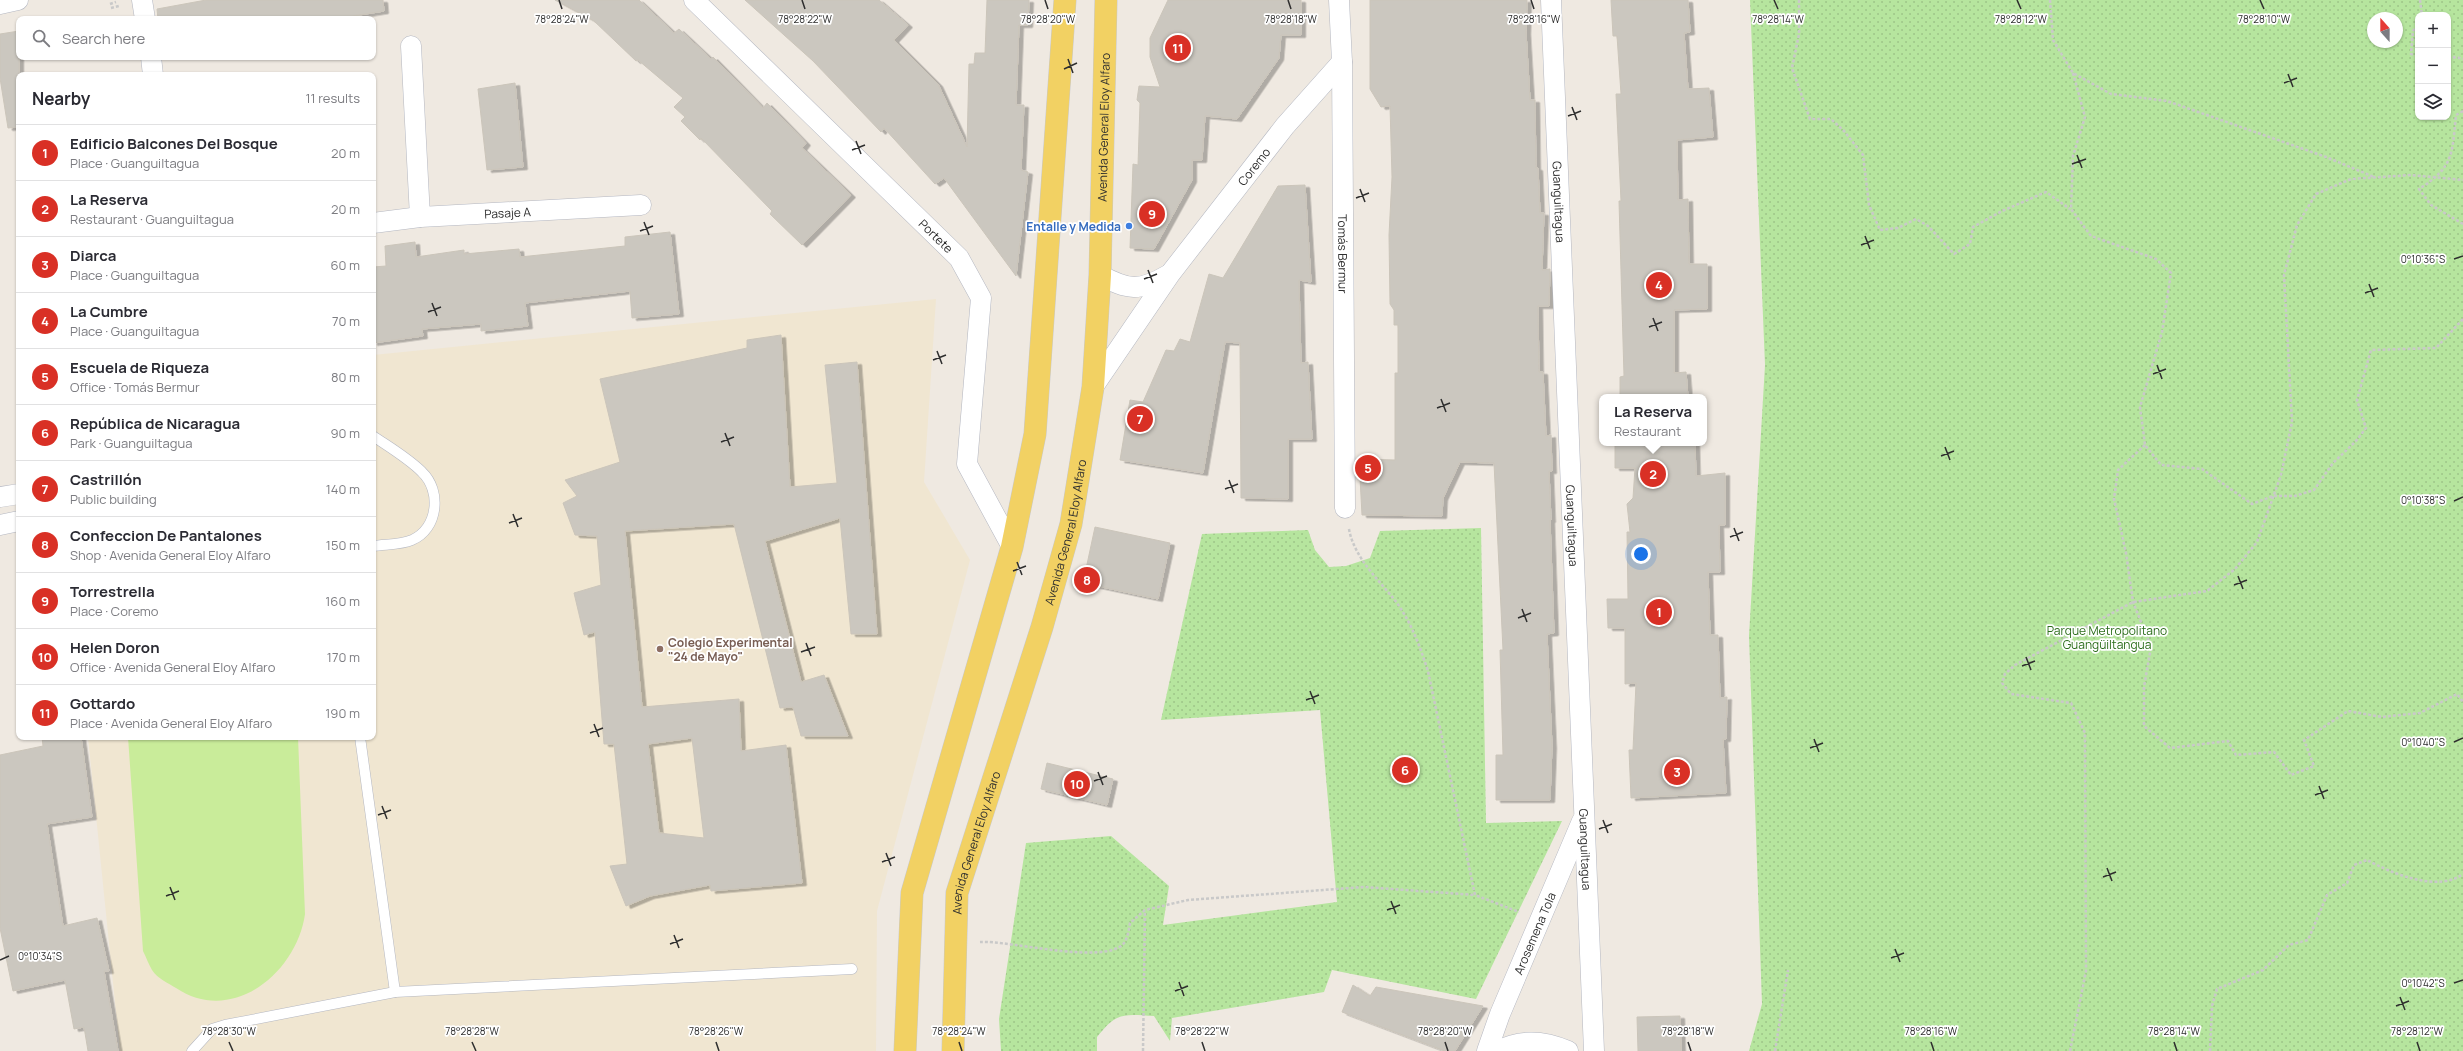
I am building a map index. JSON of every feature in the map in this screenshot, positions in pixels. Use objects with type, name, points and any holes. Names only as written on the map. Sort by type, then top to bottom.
[{"type":"main road","points":[[906,1051],[912,893],[1012,547],[1035,434],[1065,0]]},
{"type":"main road","name":"Avenida General Eloy Alfaro","points":[[953,1051],[957,893],[1042,627],[1071,524],[1093,387],[1100,275],[1106,0]]},
{"type":"street","points":[[0,4],[18,0]]},
{"type":"street","points":[[142,0],[145,16]]},
{"type":"street","name":"Portete","points":[[694,0],[959,258],[981,298],[967,464],[1012,547]]},
{"type":"street","name":"Tomás Bermur","points":[[1339,0],[1342,62],[1346,508]]},
{"type":"street","name":"Guanguiltagua","points":[[1551,0],[1594,1051]]},
{"type":"street","points":[[411,46],[420,217]]},
{"type":"street","points":[[151,60],[153,72]]},
{"type":"street","name":"Coremo","points":[[1093,387],[1170,274],[1285,126],[1342,62]]},
{"type":"street","name":"Pasaje A","points":[[376,223],[420,217],[641,204]]},
{"type":"street","name":"Coremo","points":[[1100,275],[1122,287],[1150,286],[1170,274]]},
{"type":"street","points":[[0,497],[16,494]]},
{"type":"street","points":[[0,525],[16,522]]},
{"type":"street","name":"Arosemena Tola","points":[[1487,1051],[1500,1014],[1585,816]]},
{"type":"street","points":[[1498,1051],[1518,1043],[1535,1042],[1551,1044],[1568,1051]]},
{"type":"lane","points":[[376,438],[423,473],[434,492],[435,512],[427,529],[412,540],[376,546]]},
{"type":"lane","points":[[360,740],[395,992]]},
{"type":"lane","points":[[192,1051],[212,1029],[225,1025],[395,992],[852,969]]},
{"type":"path","points":[[1799,0],[1799,34],[1792,68],[1807,112],[1810,119],[1831,119],[1844,130],[1863,155],[1869,205],[1880,230],[1898,228],[1916,219],[1928,226],[1954,254],[1970,244],[1973,227],[2046,192],[2071,210],[2091,236],[2156,259],[2171,273],[2162,332],[2140,408],[2145,445],[2161,465],[2202,469],[2252,504],[2273,496],[2295,496],[2314,490],[2333,463],[2356,441],[2366,428],[2357,400],[2371,350],[2436,348],[2463,319]]},
{"type":"path","points":[[2051,0],[2053,40],[2073,73],[2085,117],[2073,156],[2071,210]]},
{"type":"path","points":[[2420,0],[2422,12]]},
{"type":"path","points":[[110,4],[116,2]]},
{"type":"path","points":[[111,8],[118,6]]},
{"type":"path","points":[[2415,29],[2413,31],[2412,54],[2415,55]]},
{"type":"path","points":[[2451,58],[2456,57],[2463,59]]},
{"type":"path","points":[[2073,73],[2111,94],[2167,101],[2326,157],[2376,177]]},
{"type":"path","points":[[2463,111],[2456,115],[2452,155],[2437,177],[2419,189],[2431,206],[2463,224]]},
{"type":"path","points":[[2070,1051],[2086,971],[2085,733],[2071,703],[2011,694],[2002,682],[2006,674],[2015,665],[2133,602],[2207,591],[2235,569],[2257,542],[2281,475],[2292,422],[2284,275],[2297,225],[2316,194],[2352,180],[2376,177],[2411,174],[2463,180]]},
{"type":"path","points":[[2145,445],[2118,470],[2114,499],[2126,553],[2133,602],[2151,647],[2144,687],[2144,726],[2170,748],[2228,741],[2236,755],[2274,752],[2291,775],[2314,766],[2304,740],[2348,711],[2382,716],[2420,713],[2457,694],[2463,702]]},
{"type":"path","points":[[1346,508],[1351,542],[1398,604],[1417,637],[1428,671],[1474,895]]},
{"type":"path","points":[[2210,1051],[2212,1006],[2217,989],[2263,970],[2289,944],[2308,940],[2327,895],[2347,883],[2354,865],[2367,860],[2387,870],[2415,879],[2444,882],[2463,874]]},
{"type":"path","points":[[992,941],[1078,954],[1117,948],[1124,944],[1128,937],[1130,923],[1145,910],[1188,900],[1364,887],[1474,895],[1540,921]]},
{"type":"path","points":[[1143,1051],[1145,910]]},
{"type":"path","points":[[1775,1051],[1788,970]]},
{"type":"shaded area","name":"Colegio Experimental \"24 de Mayo\"","points":[[936,299],[924,482],[970,560],[877,911],[876,1051],[120,1051],[88,740],[376,740],[376,355]]},
{"type":"green space","name":"Parque Metropolitano Guangüiltangua","points":[[1750,0],[2463,0],[2463,1051],[1749,1051],[1762,1004],[1749,636],[1765,365]]},
{"type":"green space","points":[[1481,528],[1486,823],[1562,821],[1476,999],[1332,970],[1324,992],[1172,1018],[1170,1041],[1154,1016],[1128,1015],[1121,1016],[1110,1023],[1097,1037],[1097,1051],[1001,1051],[999,1019],[1026,843],[1111,836],[1169,886],[1163,925],[1337,902],[1320,710],[1161,720],[1202,534],[1308,530],[1315,550],[1329,567],[1346,566],[1370,558],[1380,531]]},
{"type":"green space","points":[[128,740],[298,740],[305,914],[299,935],[289,955],[276,973],[259,987],[240,997],[219,1001],[198,998],[176,988],[157,976],[151,968],[143,951]]},
{"type":"building","points":[[206,0],[383,0],[384,11],[353,16],[158,16],[157,9]]},
{"type":"building","points":[[555,0],[639,0],[674,33],[679,29],[711,59],[713,57],[763,108],[767,103],[806,143],[802,148],[851,195],[802,245],[770,214],[772,211],[701,138],[700,140],[681,121],[685,117],[674,107],[683,98],[638,60],[636,61],[594,21]]},
{"type":"building","points":[[745,0],[879,0],[908,25],[894,40],[938,84],[967,147],[969,64],[974,64],[975,53],[985,53],[987,0],[1029,0],[1028,25],[1019,25],[1016,105],[1024,105],[1021,170],[1028,172],[1016,276],[944,178],[935,184],[884,128],[881,132],[813,61]]},
{"type":"building","points":[[1168,0],[1301,0],[1301,35],[1281,35],[1279,58],[1237,119],[1205,116],[1202,160],[1192,160],[1192,180],[1154,249],[1130,248],[1133,164],[1138,165],[1140,103],[1137,100],[1139,86],[1160,87],[1150,57],[1150,38]]},
{"type":"building","points":[[1370,0],[1527,0],[1526,32],[1530,100],[1535,100],[1536,168],[1538,168],[1540,213],[1544,213],[1542,270],[1550,269],[1549,306],[1538,306],[1539,372],[1543,372],[1546,436],[1551,435],[1552,471],[1549,471],[1554,633],[1547,634],[1552,746],[1550,800],[1496,800],[1496,755],[1503,755],[1500,650],[1503,650],[1494,463],[1460,462],[1443,498],[1442,516],[1362,515],[1359,459],[1395,460],[1395,373],[1398,373],[1398,325],[1394,325],[1394,310],[1390,304],[1389,235],[1392,177],[1390,106],[1381,107],[1370,89]]},
{"type":"building","points":[[1611,0],[1688,0],[1690,32],[1684,33],[1688,89],[1709,88],[1713,137],[1677,140],[1678,200],[1688,199],[1689,264],[1707,264],[1707,309],[1674,310],[1674,373],[1686,372],[1688,394],[1620,394],[1620,377],[1624,376],[1619,201],[1621,201],[1616,94],[1621,94],[1617,36],[1613,36]]},
{"type":"building","points":[[16,31],[16,60],[19,60],[19,72],[16,72],[16,127],[8,128],[0,78],[0,34]]},
{"type":"building","points":[[515,83],[523,167],[487,170],[478,89]]},
{"type":"building","points":[[1305,185],[1311,282],[1299,280],[1301,363],[1308,362],[1312,439],[1288,439],[1288,499],[1241,498],[1240,343],[1225,342],[1203,473],[1120,460],[1130,400],[1143,402],[1166,350],[1174,351],[1180,339],[1190,342],[1209,274],[1223,278],[1278,186]]},
{"type":"building","points":[[670,232],[679,314],[632,318],[630,291],[525,303],[528,326],[481,331],[481,324],[422,329],[423,336],[376,343],[376,267],[386,266],[385,246],[415,242],[416,257],[464,250],[464,254],[519,249],[520,257],[625,246],[625,237]]},
{"type":"building","points":[[781,335],[790,487],[837,483],[825,365],[857,362],[877,634],[851,634],[840,518],[765,541],[801,682],[824,675],[848,736],[801,736],[793,707],[780,708],[734,524],[625,531],[642,707],[739,699],[741,751],[786,745],[802,883],[711,891],[710,885],[650,896],[626,906],[610,866],[627,864],[614,744],[604,744],[595,632],[584,635],[574,593],[601,585],[597,536],[575,535],[563,503],[577,496],[565,480],[620,462],[600,379],[747,348],[747,340]],"holes":[[[692,738],[704,838],[659,833],[648,744]]]},
{"type":"building","points":[[1615,446],[1695,446],[1696,476],[1725,473],[1725,525],[1719,525],[1720,572],[1708,572],[1710,635],[1718,635],[1720,698],[1727,697],[1726,739],[1723,739],[1726,793],[1631,798],[1629,750],[1633,750],[1636,683],[1625,684],[1625,628],[1608,628],[1607,599],[1628,599],[1627,532],[1630,532],[1627,504],[1633,498],[1635,468],[1615,468]]},
{"type":"building","points":[[1095,527],[1170,543],[1158,599],[1083,583]]},
{"type":"building","points":[[42,740],[81,740],[92,817],[47,824],[63,926],[97,918],[109,971],[104,971],[118,1051],[88,1051],[84,1027],[74,1029],[65,980],[13,991],[0,928],[0,755],[43,746]]},
{"type":"building","points":[[1047,763],[1113,779],[1107,805],[1041,789]]},
{"type":"building","points":[[1353,985],[1370,996],[1376,987],[1483,1006],[1455,1051],[1445,1051],[1342,1012]]},
{"type":"building","points":[[1680,1016],[1681,1051],[1638,1051],[1637,1017]]},
{"type":"place","name":"Gottardo","points":[[1178,48]]},
{"type":"place","name":"Torrestrella","points":[[1152,214]]},
{"type":"place","name":"Entalle y Medida","points":[[1129,226]]},
{"type":"place","name":"La Cumbre","points":[[1659,285]]},
{"type":"place","name":"Castrillón","points":[[1140,419]]},
{"type":"place","name":"Escuela de Riqueza","points":[[1368,468]]},
{"type":"place","name":"La Reserva","points":[[1653,474]]},
{"type":"place","name":"Confeccion De Pantalones","points":[[1087,580]]},
{"type":"place","name":"Edificio Balcones Del Bosque","points":[[1659,612]]},
{"type":"place","name":"Colegio Experimental \"24 de Mayo\"","points":[[660,649]]},
{"type":"place","name":"República de Nicaragua","points":[[1405,770]]},
{"type":"place","name":"Diarca","points":[[1677,772]]},
{"type":"place","name":"Helen Doron","points":[[1077,784]]}]
